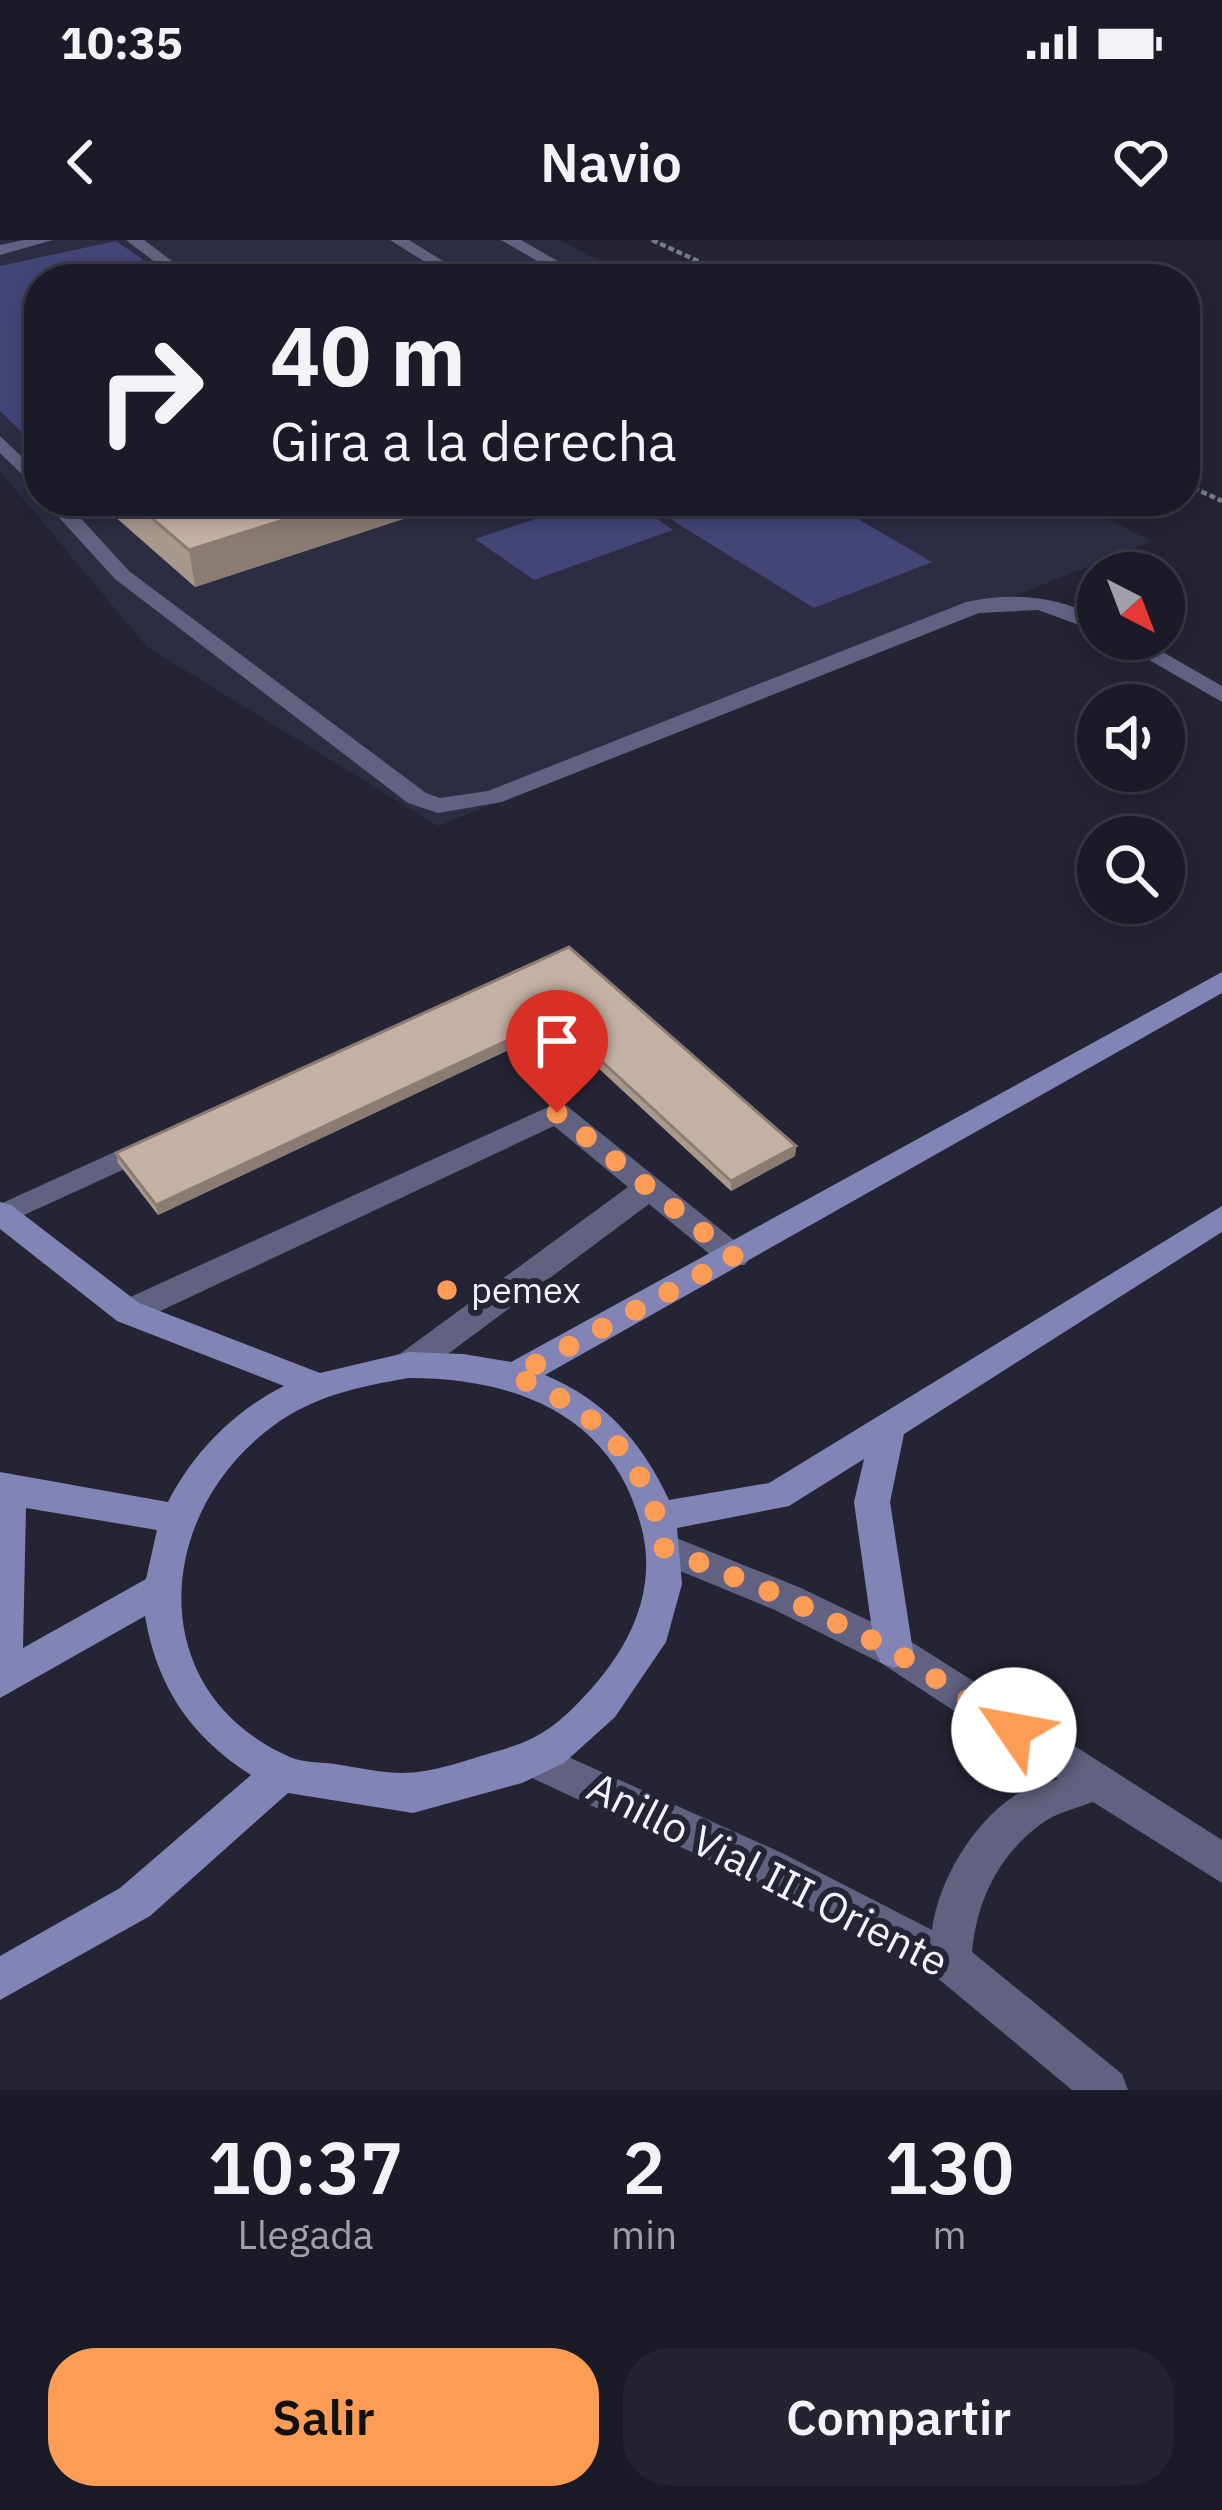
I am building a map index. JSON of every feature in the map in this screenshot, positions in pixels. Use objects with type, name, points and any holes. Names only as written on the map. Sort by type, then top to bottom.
[{"type":"main road","points":[[514,1376],[1222,981]]},
{"type":"main road","points":[[2,1215],[128,1312],[319,1386]]},
{"type":"main road","points":[[661,1533],[776,1496],[1222,1216]]},
{"type":"main road","points":[[409,1365],[463,1365],[514,1376],[554,1392],[606,1430],[644,1478],[661,1533],[654,1627],[609,1701],[535,1760],[407,1795],[282,1773],[213,1726],[170,1662],[158,1590],[174,1518],[209,1463],[258,1418],[319,1386],[409,1365]]},
{"type":"main road","points":[[889,1424],[872,1502],[894,1651]]},
{"type":"main road","points":[[0,1670],[7,1635],[5,1488],[174,1518]]},
{"type":"main road","points":[[0,1681],[158,1590]]},
{"type":"main road","points":[[0,1979],[135,1902],[282,1773]]},
{"type":"street","points":[[0,250],[45,240]]},
{"type":"street","points":[[134,240],[167,264]]},
{"type":"street","points":[[398,240],[439,264]]},
{"type":"street","points":[[509,240],[555,264]]},
{"type":"street","points":[[0,442],[24,468]]},
{"type":"street","points":[[68,516],[122,575],[417,798],[438,806],[461,806],[514,789],[974,607],[1016,599],[1043,602],[1077,616]]},
{"type":"street","points":[[1161,660],[1222,695]]},
{"type":"street","points":[[128,1312],[557,1113],[734,1257]]},
{"type":"street","points":[[2,1215],[169,1136]]},
{"type":"street","points":[[409,1365],[649,1189]]},
{"type":"street","points":[[661,1533],[894,1651],[1222,1863]]},
{"type":"street","name":"Anillo Vial III Oriente","points":[[535,1760],[727,1847],[950,1961],[1106,2090]]},
{"type":"street","points":[[950,1961],[956,1913],[978,1861],[1028,1808],[1094,1783]]},
{"type":"path","points":[[652,240],[704,264]]},
{"type":"shaded area","points":[[0,240],[560,240],[606,264],[24,264],[24,500],[0,471]]},
{"type":"shaded area","points":[[116,241],[144,264],[24,264],[24,434],[0,411],[0,266]]},
{"type":"shaded area","points":[[38,516],[1103,516],[1152,541],[1124,552],[1077,552],[1077,571],[438,826],[147,647]]},
{"type":"shaded area","points":[[544,516],[653,516],[673,530],[534,580],[475,539]]},
{"type":"shaded area","points":[[665,516],[853,516],[932,562],[814,608]]},
{"type":"building","points":[[149,516],[296,516],[189,550]]},
{"type":"building","points":[[569,947],[796,1146],[731,1181],[555,1018],[156,1205],[116,1153]]},
{"type":"place","name":"pemex","points":[[447,1290]]},
{"type":"route","points":[[557,1113],[734,1257],[514,1376],[554,1392],[590,1415],[621,1445],[644,1478],[659,1517],[664,1548],[788,1599],[894,1651],[1014,1730]]}]
